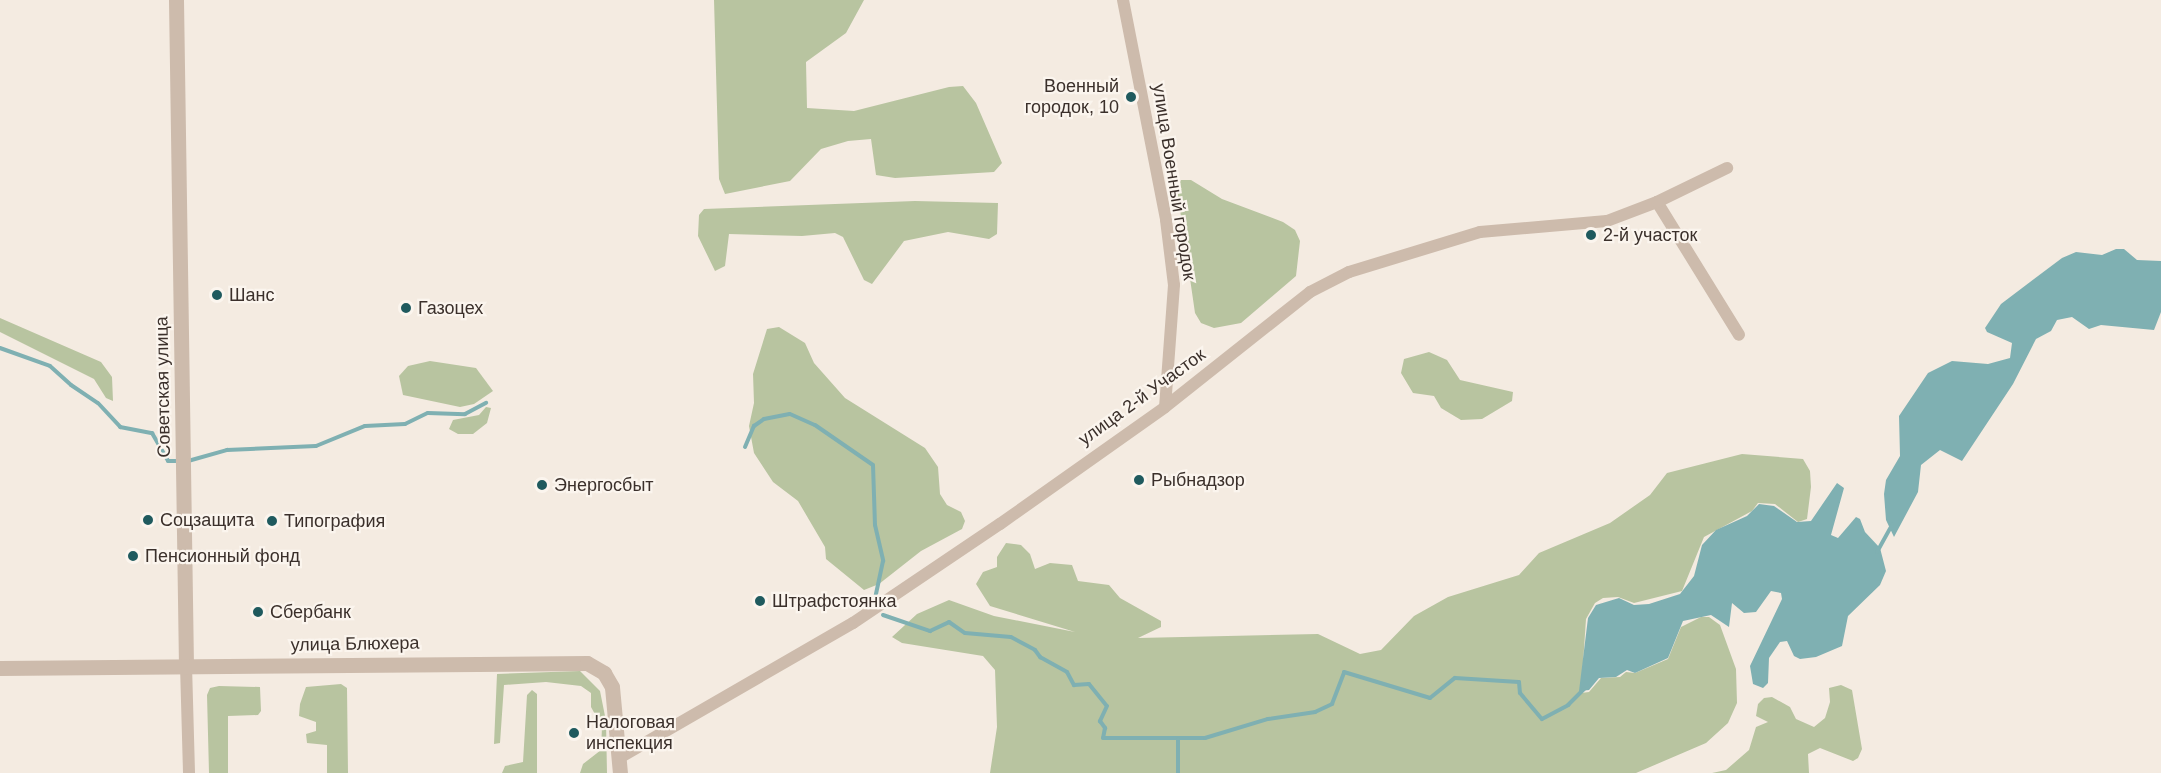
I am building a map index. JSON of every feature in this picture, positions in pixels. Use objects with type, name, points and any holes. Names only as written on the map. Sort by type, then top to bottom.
[{"type":"street","name":"Советская улица","points":[[176,0],[189,773]]},
{"type":"street","name":"улица Военный городок","points":[[1123,0],[1166,220],[1174,285],[1166,406]]},
{"type":"street","name":"улица 2-й Участок","points":[[619,765],[853,623],[1166,406],[1310,292],[1349,272],[1480,232],[1607,221],[1657,202],[1727,168]]},
{"type":"street","points":[[1657,202],[1738,335]]},
{"type":"street","name":"улица Блюхера","points":[[0,668],[587,663],[604,673],[612,687],[619,765]]},
{"type":"green space","points":[[714,0],[864,0],[846,33],[806,62],[807,108],[854,111],[949,87],[963,86],[976,103],[1002,163],[994,172],[895,178],[876,175],[871,139],[848,141],[821,149],[790,181],[725,194],[719,179]]},
{"type":"green space","points":[[1181,180],[1191,180],[1222,199],[1283,222],[1295,230],[1300,241],[1296,276],[1241,323],[1214,328],[1201,323],[1195,313],[1177,189]]},
{"type":"green space","points":[[915,201],[998,203],[997,234],[989,239],[948,232],[904,241],[872,284],[864,280],[843,237],[835,233],[802,236],[729,234],[725,266],[715,271],[698,236],[699,215],[704,209]]},
{"type":"green space","points":[[0,318],[101,362],[112,377],[113,401],[106,398],[94,379],[0,332]]},
{"type":"green space","points":[[779,327],[805,343],[814,363],[845,398],[925,448],[938,467],[940,494],[947,505],[961,512],[965,521],[962,529],[921,551],[879,584],[864,590],[826,559],[825,547],[798,501],[773,482],[754,453],[749,426],[754,403],[753,374],[767,329]]},
{"type":"green space","points":[[1429,352],[1447,360],[1460,380],[1513,392],[1512,401],[1482,419],[1461,420],[1441,408],[1434,396],[1413,393],[1401,373],[1404,359]]},
{"type":"green space","points":[[430,361],[476,368],[493,391],[474,404],[460,407],[403,395],[399,376],[408,366]]},
{"type":"green space","points":[[486,407],[491,408],[487,423],[473,434],[458,434],[449,429],[453,420],[479,415]]},
{"type":"green space","points":[[1742,454],[1803,459],[1810,471],[1811,487],[1807,519],[1798,522],[1775,504],[1758,503],[1752,511],[1704,537],[1682,591],[1634,603],[1618,597],[1603,598],[1595,603],[1586,619],[1581,693],[1589,692],[1601,678],[1620,677],[1626,672],[1635,673],[1668,659],[1681,627],[1701,617],[1709,617],[1720,625],[1736,669],[1737,703],[1728,723],[1706,743],[1636,773],[990,773],[997,727],[995,670],[983,656],[902,643],[892,637],[917,614],[949,600],[994,616],[1075,632],[990,606],[976,584],[983,572],[997,567],[997,557],[1006,543],[1021,545],[1030,554],[1035,569],[1050,563],[1072,565],[1078,581],[1109,585],[1120,598],[1161,621],[1161,627],[1138,638],[1318,634],[1360,654],[1381,650],[1414,616],[1448,597],[1519,575],[1539,553],[1610,523],[1650,495],[1667,473]]},
{"type":"green space","points":[[580,671],[600,691],[606,721],[607,773],[580,773],[583,764],[601,750],[602,727],[591,707],[591,693],[581,686],[546,682],[504,685],[500,743],[494,744],[497,674]]},
{"type":"green space","points":[[341,684],[347,688],[348,773],[327,773],[327,745],[307,743],[306,734],[316,731],[316,722],[299,716],[300,704],[306,687]]},
{"type":"green space","points":[[1841,685],[1852,690],[1862,749],[1858,758],[1853,761],[1820,748],[1808,754],[1809,773],[1712,773],[1726,770],[1749,750],[1756,727],[1768,722],[1756,716],[1758,704],[1764,698],[1772,697],[1790,707],[1796,719],[1814,727],[1825,718],[1830,702],[1829,688]]},
{"type":"green space","points":[[219,686],[260,687],[261,711],[258,715],[228,716],[228,773],[209,773],[207,695],[210,688]]},
{"type":"green space","points":[[532,690],[537,694],[537,773],[502,773],[505,766],[523,762],[527,695]]},
{"type":"water","points":[[2116,249],[2124,249],[2137,260],[2161,261],[2161,312],[2154,330],[2101,325],[2089,329],[2072,317],[2057,320],[2051,331],[2036,339],[2013,384],[1962,461],[1940,450],[1921,465],[1918,492],[1894,537],[1886,520],[1884,494],[1886,480],[1900,456],[1899,416],[1928,373],[1952,361],[1988,364],[2010,358],[2012,343],[1987,332],[1985,328],[2001,304],[2062,258],[2076,252],[2102,255]]},
{"type":"water","points":[[1837,483],[1844,488],[1831,535],[1838,538],[1856,517],[1860,519],[1865,532],[1880,548],[1886,571],[1880,585],[1848,616],[1842,646],[1816,657],[1800,659],[1794,656],[1787,641],[1780,642],[1769,658],[1768,683],[1763,688],[1753,684],[1750,666],[1782,599],[1781,593],[1771,591],[1756,612],[1744,613],[1732,603],[1729,627],[1711,615],[1683,621],[1668,658],[1635,673],[1627,670],[1616,677],[1599,678],[1589,690],[1579,691],[1588,618],[1596,605],[1619,598],[1634,605],[1649,604],[1680,594],[1694,576],[1702,545],[1716,530],[1747,516],[1759,504],[1774,506],[1797,522],[1811,521]]},
{"type":"waterway","points":[[0,348],[50,366],[71,385],[98,403],[120,427],[152,433],[168,461],[181,461]]},
{"type":"waterway","points":[[188,461],[227,450],[316,446],[365,426],[405,424],[428,413],[465,414],[486,403]]},
{"type":"waterway","points":[[745,447],[754,426],[764,419],[790,414],[815,425],[873,465],[875,525],[883,561],[876,595]]},
{"type":"waterway","points":[[1877,552],[1892,525]]},
{"type":"waterway","points":[[883,615],[930,631],[949,622],[965,633],[1011,637],[1035,650],[1040,657],[1067,672],[1074,685],[1089,684],[1107,706],[1100,721],[1105,728],[1103,738],[1205,738],[1268,719],[1315,712],[1332,704],[1344,672],[1430,698],[1455,678],[1519,682],[1520,693],[1542,719],[1568,705],[1584,689]]},
{"type":"waterway","points":[[1178,739],[1178,773]]},
{"type":"place","name":"Военный городок, 10","points":[[1131,97]]},
{"type":"place","name":"2-й участок","points":[[1591,235]]},
{"type":"place","name":"Шанс","points":[[217,295]]},
{"type":"place","name":"Газоцех","points":[[406,308]]},
{"type":"place","name":"Рыбнадзор","points":[[1139,480]]},
{"type":"place","name":"Энергосбыт","points":[[542,485]]},
{"type":"place","name":"Соцзащита","points":[[148,520]]},
{"type":"place","name":"Типография","points":[[272,521]]},
{"type":"place","name":"Пенсионный фонд","points":[[133,556]]},
{"type":"place","name":"Штрафстоянка","points":[[760,601]]},
{"type":"place","name":"Сбербанк","points":[[258,612]]},
{"type":"place","name":"Налоговая инспекция","points":[[574,733]]}]
